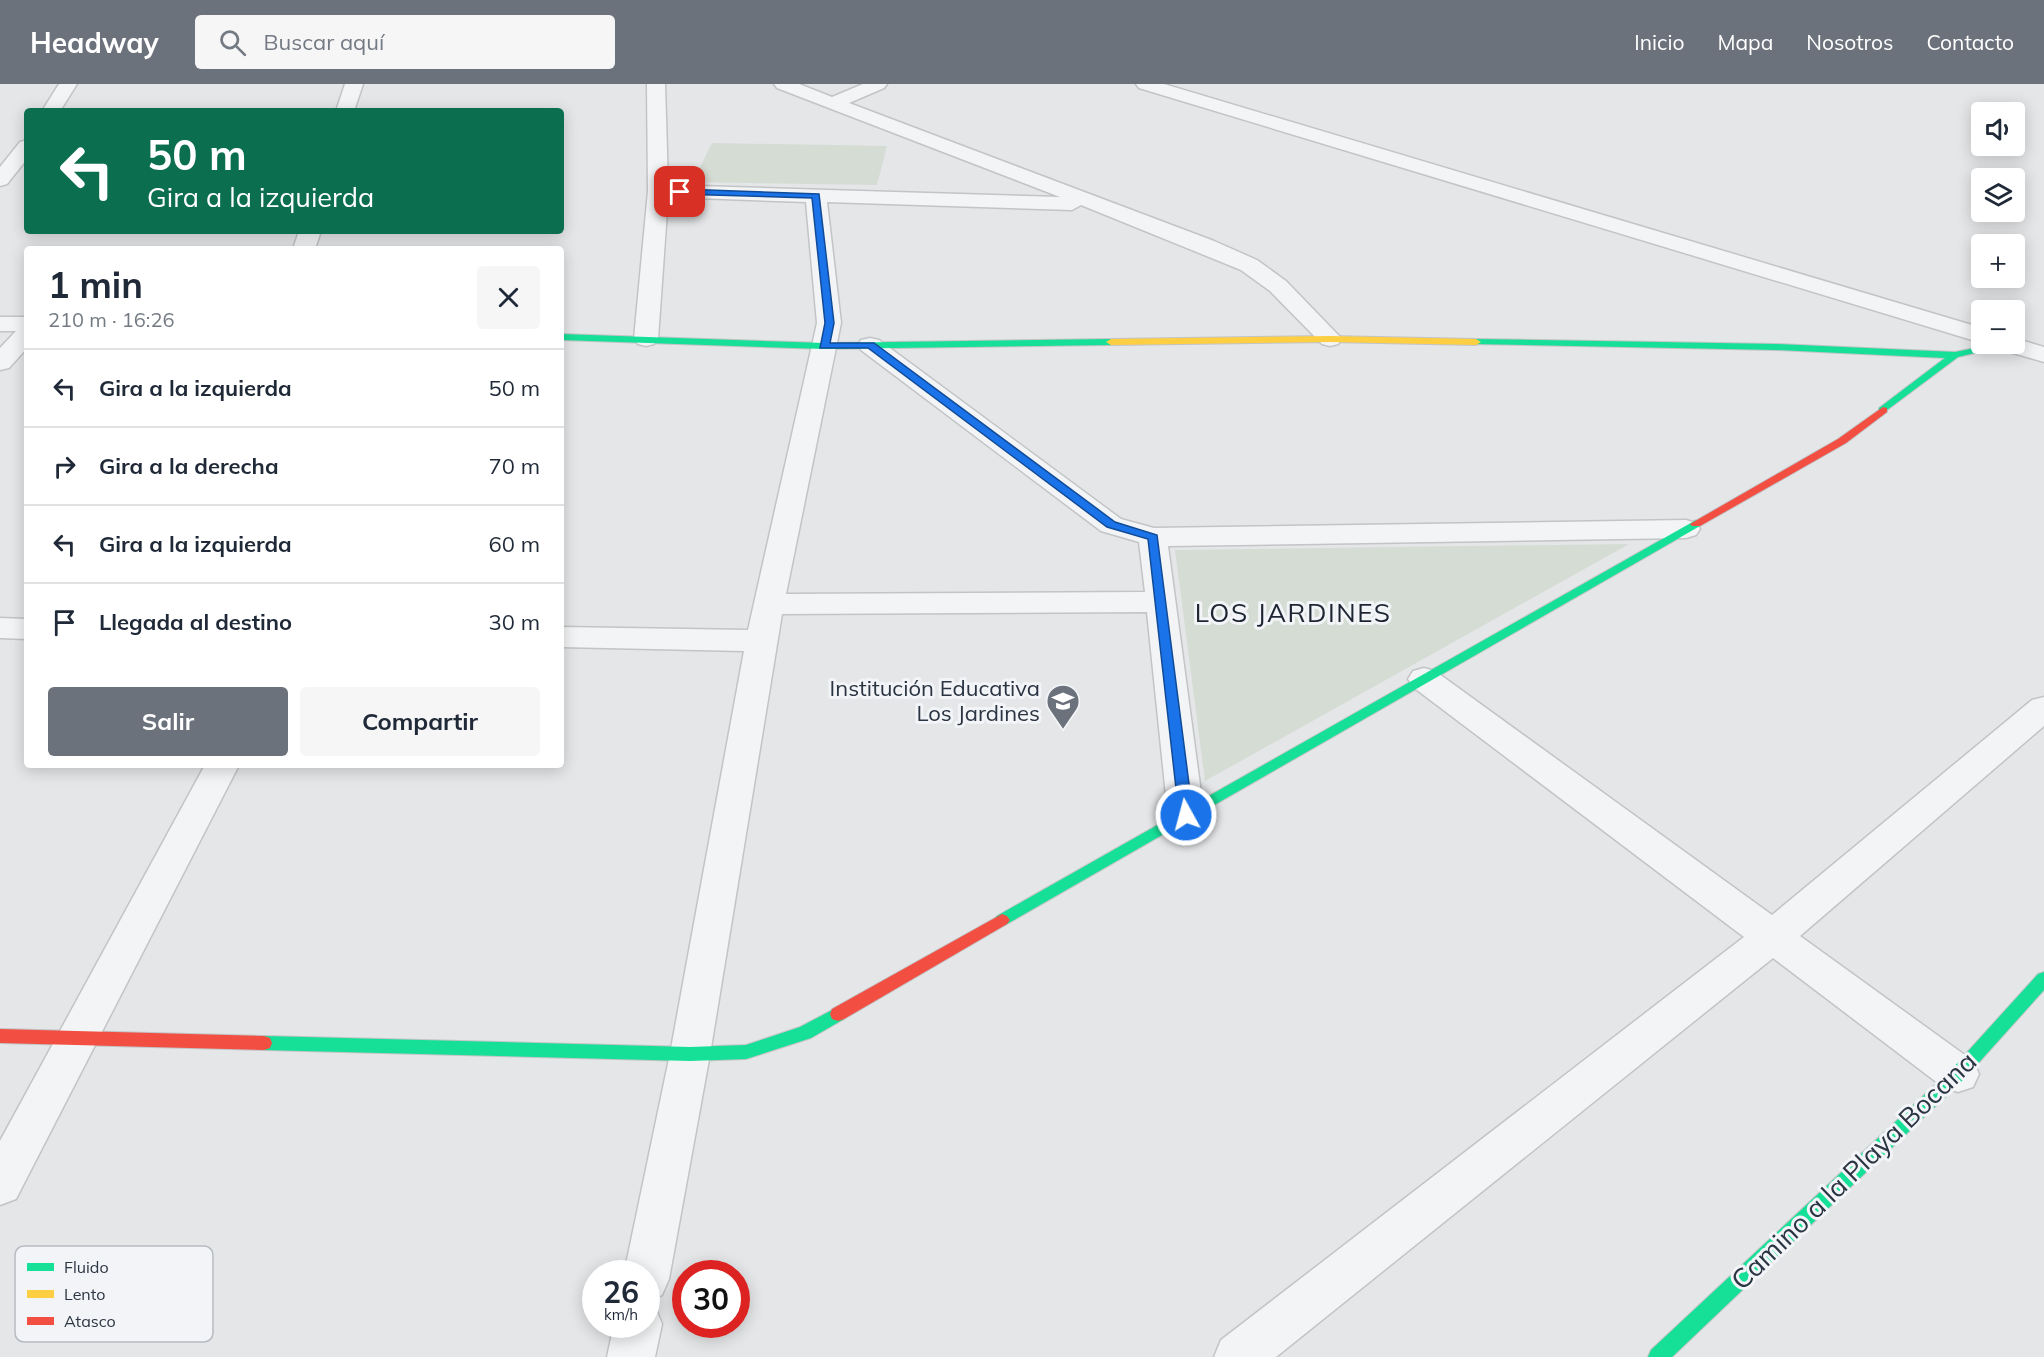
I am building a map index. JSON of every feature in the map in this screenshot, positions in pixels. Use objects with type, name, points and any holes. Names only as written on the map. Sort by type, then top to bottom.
[{"type":"street","points":[[53,108],[68,84]]},
{"type":"street","points":[[346,108],[354,84]]},
{"type":"street","points":[[646,339],[658,191],[656,84]]},
{"type":"street","points":[[783,84],[1098,204],[1249,265],[1278,286],[1330,339]]},
{"type":"street","points":[[833,103],[878,84]]},
{"type":"street","points":[[1145,84],[1971,333]]},
{"type":"street","points":[[0,180],[24,150]]},
{"type":"street","points":[[658,191],[1098,204]]},
{"type":"street","points":[[650,1260],[690,1054],[761,641],[830,323],[816,196]]},
{"type":"street","points":[[0,324],[24,324]]},
{"type":"street","points":[[0,363],[24,336]]},
{"type":"street","points":[[564,336],[824,346],[1330,339],[1776,347],[1955,355],[1971,352]]},
{"type":"street","points":[[870,345],[1111,525],[1153,537],[1686,529]]},
{"type":"street","points":[[2025,350],[2044,356]]},
{"type":"street","points":[[0,1036],[690,1054],[746,1052],[804,1033],[1842,441],[1955,355]]},
{"type":"street","points":[[1153,537],[1186,815]]},
{"type":"street","points":[[769,604],[1160,602]]},
{"type":"street","points":[[0,628],[24,629]]},
{"type":"street","points":[[564,637],[761,641]]},
{"type":"street","points":[[1424,679],[1958,1074]]},
{"type":"street","points":[[1239,1357],[1773,936],[2044,708]]},
{"type":"street","points":[[0,1184],[220,768]]},
{"type":"street","name":"Camino a la Playa Bocana","points":[[1658,1357],[1958,1074],[2044,979]]},
{"type":"street","points":[[631,1357],[635,1338]]},
{"type":"shaded area","points":[[712,143],[887,146],[877,185],[693,182]]},
{"type":"shaded area","points":[[1629,544],[1205,781],[1175,550]]},
{"type":"traffic: fast","points":[[564,337],[824,346],[1111,342]]},
{"type":"traffic: fast","points":[[1476,342],[1776,347],[1955,355],[1971,352]]},
{"type":"traffic: fast","points":[[1883,410],[1955,355]]},
{"type":"traffic: fast","points":[[1002,920],[1696,524]]},
{"type":"traffic: fast","points":[[1658,1357],[1958,1074],[2044,979]]},
{"type":"traffic: fast","points":[[264,1043],[690,1054],[746,1052],[805,1033],[838,1014]]},
{"type":"traffic: slow","points":[[1111,342],[1330,339],[1476,342]]},
{"type":"traffic: jam","points":[[1696,524],[1842,441],[1883,410]]},
{"type":"traffic: jam","points":[[838,1014],[1002,920]]},
{"type":"traffic: jam","points":[[0,1036],[264,1043]]},
{"type":"place","name":"Institución Educativa Los Jardines","points":[[1063,730]]},
{"type":"district","name":"LOS JARDINES","points":[[1293,613]]},
{"type":"route","points":[[680,192],[816,196],[830,323],[824,346],[870,345],[1111,525],[1153,537],[1186,815]]}]
